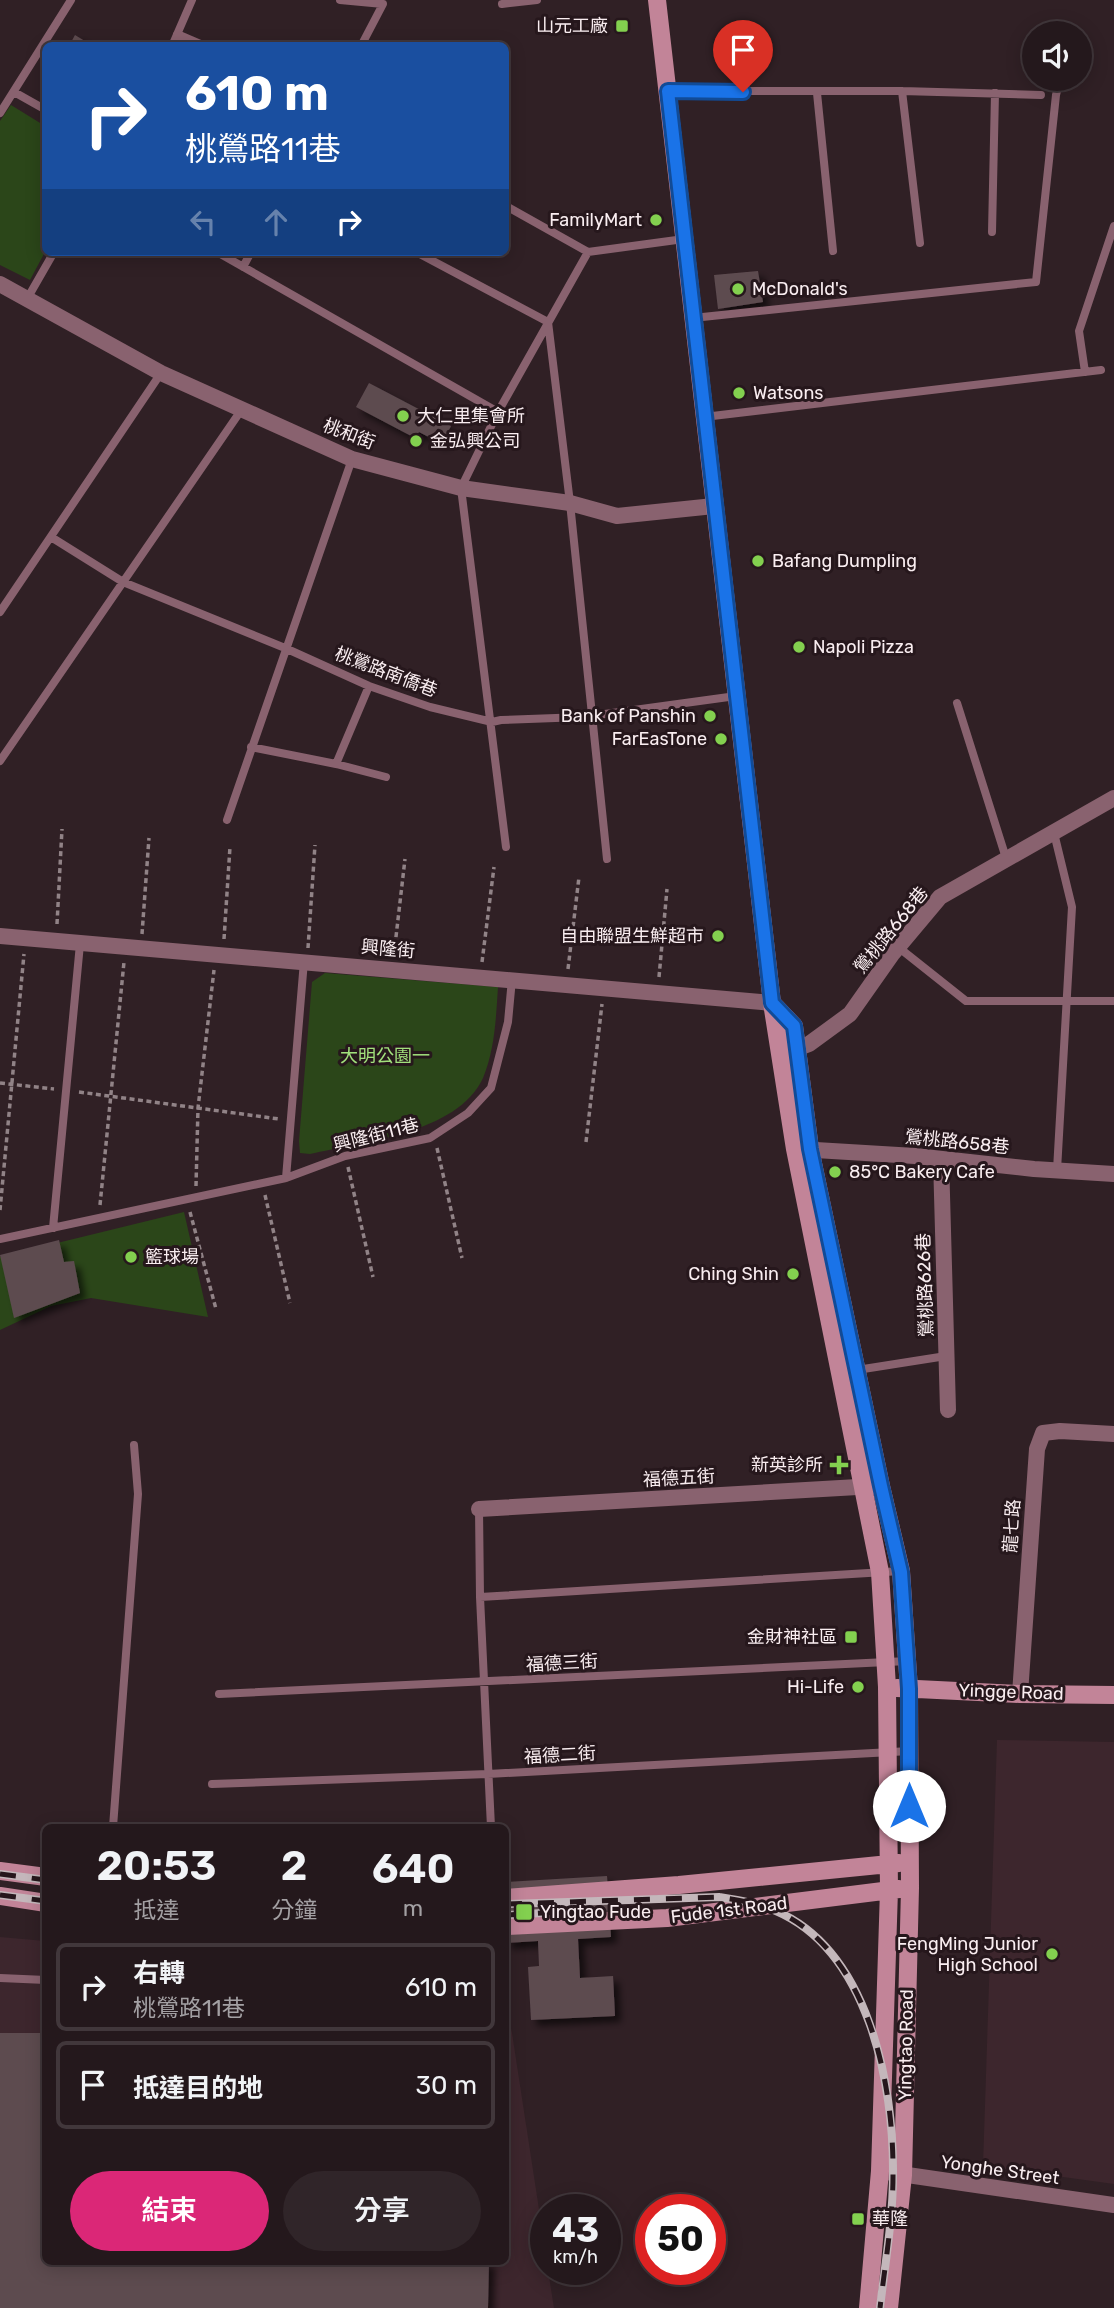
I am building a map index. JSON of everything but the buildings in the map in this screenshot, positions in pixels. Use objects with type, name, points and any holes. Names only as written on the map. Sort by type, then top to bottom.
[{"type":"main road","points":[[657,0],[772,1003]]},
{"type":"main road","name":"Yingtao Road","points":[[772,1003],[794,1026],[789,1052],[803,1149],[872,1486],[901,1572],[909,1689],[910,1888],[903,2175],[889,2308]]},
{"type":"main road","name":"Yingtao Road","points":[[803,1149],[857,1370],[872,1486],[886,1662],[889,1889],[880,2171],[868,2308]]},
{"type":"main road","name":"Yingge Road","points":[[887,1688],[1114,1695]]},
{"type":"main road","name":"Fude 1st Road","points":[[509,1898],[679,1885],[909,1862]]},
{"type":"main road","points":[[0,1871],[42,1876]]},
{"type":"main road","name":"Fude 1st Road","points":[[509,1926],[667,1918],[910,1888]]},
{"type":"main road","points":[[0,1896],[42,1902]]},
{"type":"street","name":"桃和街","points":[[0,284],[161,373],[352,459],[461,488],[570,503],[617,516],[714,506]]},
{"type":"street","name":"鶯桃路668巷","points":[[789,1052],[809,1044],[850,1014],[898,947],[940,897],[1114,798]]},
{"type":"street","name":"興隆街","points":[[0,936],[772,1003]]},
{"type":"street","name":"鶯桃路658巷","points":[[803,1149],[1114,1174]]},
{"type":"street","name":"鶯桃路626巷","points":[[941,1159],[948,1410]]},
{"type":"street","name":"龍七路","points":[[1020,1694],[1037,1449],[1043,1433],[1060,1431],[1114,1434]]},
{"type":"street","name":"福德五街","points":[[479,1509],[872,1486]]},
{"type":"street","name":"Yonghe Street","points":[[880,2171],[1114,2205]]},
{"type":"lane","points":[[45,42],[71,0]]},
{"type":"lane","points":[[174,42],[192,0]]},
{"type":"lane","points":[[340,0],[383,4],[363,42]]},
{"type":"lane","points":[[502,4],[537,0]]},
{"type":"lane","points":[[177,34],[196,42]]},
{"type":"lane","points":[[0,113],[42,47]]},
{"type":"lane","points":[[668,91],[1041,94]]},
{"type":"lane","points":[[902,91],[919,243]]},
{"type":"lane","points":[[693,318],[1036,282],[1057,91]]},
{"type":"lane","points":[[14,92],[42,108]]},
{"type":"lane","points":[[817,93],[833,251]]},
{"type":"lane","points":[[992,232],[995,93]]},
{"type":"lane","points":[[509,208],[588,252],[684,239]]},
{"type":"lane","points":[[1085,372],[1079,331],[1114,226]]},
{"type":"lane","points":[[506,847],[461,488],[498,412],[588,252]]},
{"type":"lane","points":[[27,299],[52,256]]},
{"type":"lane","points":[[224,256],[498,412]]},
{"type":"lane","points":[[243,267],[249,256]]},
{"type":"lane","points":[[423,256],[548,323]]},
{"type":"lane","points":[[548,323],[570,503],[607,859]]},
{"type":"lane","points":[[704,417],[1101,370]]},
{"type":"lane","points":[[0,612],[161,373]]},
{"type":"lane","points":[[0,761],[242,409]]},
{"type":"lane","points":[[227,820],[352,459]]},
{"type":"lane","name":"桃鶯路南僑巷","points":[[51,537],[123,582],[285,648],[369,686],[430,707],[492,722],[593,716],[736,696]]},
{"type":"lane","points":[[337,764],[369,686]]},
{"type":"lane","points":[[957,703],[1006,858]]},
{"type":"lane","points":[[251,747],[386,777]]},
{"type":"lane","points":[[1054,831],[1072,907],[1057,1170]]},
{"type":"lane","points":[[53,1228],[79,944]]},
{"type":"lane","points":[[898,947],[966,1001],[1114,1001]]},
{"type":"lane","points":[[286,1178],[306,961]]},
{"type":"lane","name":"興隆街11巷","points":[[0,1239],[286,1178],[345,1156],[430,1138],[468,1113],[491,1088],[508,1022],[512,979]]},
{"type":"lane","points":[[857,1370],[946,1356]]},
{"type":"lane","points":[[113,1824],[138,1494],[134,1445]]},
{"type":"lane","points":[[479,1509],[480,1597],[491,1824]]},
{"type":"lane","points":[[480,1597],[901,1572]]},
{"type":"lane","name":"福德三街","points":[[219,1694],[908,1661]]},
{"type":"lane","name":"福德二街","points":[[212,1784],[488,1774],[909,1751]]},
{"type":"lane","points":[[0,1978],[42,1980]]},
{"type":"path","points":[[56,942],[62,829]]},
{"type":"path","points":[[99,1218],[112,1097],[149,838]]},
{"type":"path","points":[[306,961],[315,845]]},
{"type":"path","points":[[216,1309],[191,1199],[198,1108],[220,954],[230,847]]},
{"type":"path","points":[[392,969],[405,859]]},
{"type":"path","points":[[480,977],[494,867]]},
{"type":"path","points":[[566,985],[579,877]]},
{"type":"path","points":[[657,993],[667,889]]},
{"type":"path","points":[[0,1210],[26,938]]},
{"type":"path","points":[[586,1142],[604,988]]},
{"type":"path","points":[[0,1083],[290,1120]]},
{"type":"path","points":[[434,1135],[463,1258]]},
{"type":"path","points":[[345,1156],[373,1277]]},
{"type":"path","points":[[262,1183],[290,1303]]},
{"type":"shaded area","name":"FengMing Junior High School","points":[[997,1740],[1114,1742],[1114,2184],[983,2166]]},
{"type":"shaded area","points":[[0,1937],[42,1941],[42,2265],[509,2265],[509,2020],[537,2194],[530,2194],[530,2285],[550,2285],[554,2308],[0,2308]]},
{"type":"green space","points":[[11,105],[42,124],[43,256],[30,280],[0,265],[0,121]]},
{"type":"green space","name":"大明公園一","points":[[325,973],[498,987],[490,1056],[483,1078],[471,1097],[453,1111],[407,1132],[310,1154],[300,1153],[312,982]]},
{"type":"green space","points":[[184,1212],[208,1317],[91,1298],[51,1306],[0,1330],[0,1257]]},
{"type":"railway","points":[[0,1874],[42,1879]]},
{"type":"railway","points":[[0,1895],[42,1900]]},
{"type":"railway","points":[[509,1904],[726,1898],[776,1911],[808,1930],[834,1956],[854,1988],[870,2024],[888,2101],[893,2192],[880,2308]]},
{"type":"railway","points":[[509,1915],[576,1911]]},
{"type":"place","name":"山元工廠","points":[[622,26]]},
{"type":"place","name":"FamilyMart","points":[[656,220]]},
{"type":"place","name":"McDonald's","points":[[738,289]]},
{"type":"place","name":"Watsons","points":[[739,393]]},
{"type":"place","name":"大仁里集會所","points":[[403,416]]},
{"type":"place","name":"金弘興公司","points":[[416,441]]},
{"type":"place","name":"Bafang Dumpling","points":[[758,561]]},
{"type":"place","name":"Napoli Pizza","points":[[799,647]]},
{"type":"place","name":"Bank of Panshin","points":[[710,716]]},
{"type":"place","name":"FarEasTone","points":[[721,739]]},
{"type":"place","name":"自由聯盟生鮮超市","points":[[718,936]]},
{"type":"place","name":"85°C Bakery Cafe","points":[[835,1172]]},
{"type":"place","name":"籃球場","points":[[131,1257]]},
{"type":"place","name":"Ching Shin","points":[[793,1274]]},
{"type":"place","name":"新英診所","points":[[839,1465]]},
{"type":"place","name":"金財神社區","points":[[851,1637]]},
{"type":"place","name":"Hi-Life","points":[[858,1687]]},
{"type":"place","name":"Yingtao Fude","points":[[524,1912]]},
{"type":"place","name":"FengMing Junior High School","points":[[1052,1954]]},
{"type":"place","name":"華隆","points":[[858,2219]]},
{"type":"route","points":[[743,92],[668,91],[772,1003],[794,1026],[810,1149],[901,1572],[909,1689],[909,1806]]}]
